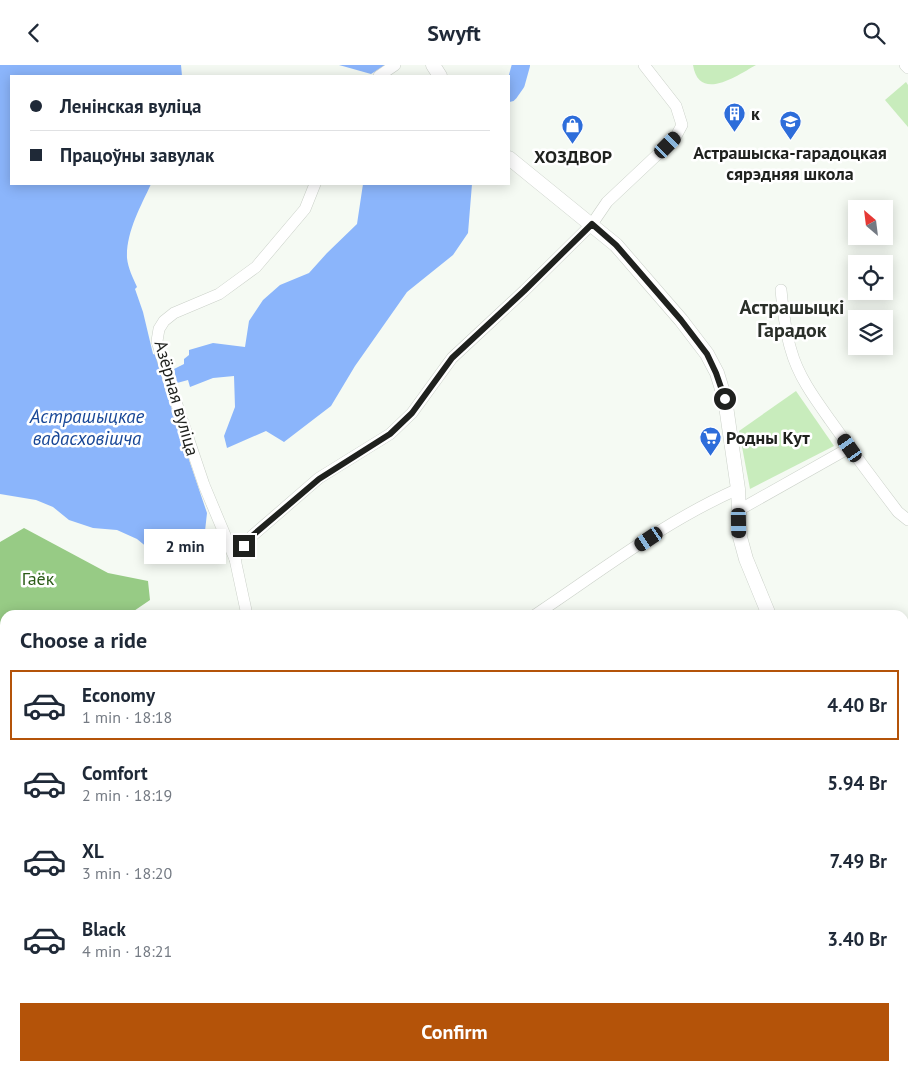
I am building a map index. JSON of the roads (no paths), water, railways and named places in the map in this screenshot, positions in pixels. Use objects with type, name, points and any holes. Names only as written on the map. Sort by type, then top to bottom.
[{"type":"street","points":[[380,75],[395,65]]},
{"type":"street","points":[[234,559],[252,536],[319,479],[390,434],[412,413],[452,358],[592,224],[607,202],[675,138],[682,125],[676,106],[644,65]]},
{"type":"street","points":[[905,65],[908,68]]},
{"type":"street","points":[[510,159],[616,245],[681,320],[707,354],[725,399],[738,489],[740,537],[767,610]]},
{"type":"street","name":"Азёрная вуліца","points":[[246,610],[234,559],[204,485],[170,384],[157,341],[158,329],[174,313],[219,294],[256,267],[305,209],[315,185]]},
{"type":"street","points":[[781,290],[786,334],[798,370],[816,401],[850,448],[898,512],[908,520]]},
{"type":"street","points":[[739,510],[850,448]]},
{"type":"street","points":[[542,610],[665,528],[708,503],[738,489]]},
{"type":"water","name":"Астрашыцкае вадасховішча","points":[[0,65],[181,65],[182,75],[10,75],[10,185],[151,185],[132,229],[127,248],[127,258],[137,287],[135,289],[143,312],[153,354],[156,355],[166,385],[164,386],[207,513],[204,540],[197,550],[188,555],[164,558],[154,553],[137,539],[117,530],[93,528],[69,520],[53,507],[36,500],[0,494]]},
{"type":"water","points":[[339,65],[385,65],[371,74]]},
{"type":"water","points":[[363,185],[472,185],[468,233],[453,255],[407,292],[355,366],[331,406],[284,442],[266,431],[227,448],[224,436],[235,407],[234,376],[213,378],[190,387],[188,380],[177,383],[174,369],[184,364],[184,359],[189,355],[189,350],[213,343],[245,347],[249,321],[263,300],[280,285],[309,273],[357,224]]},
{"type":"waterway","points":[[510,92],[516,83],[521,65]]},
{"type":"place","name":"к","points":[[735,132]]},
{"type":"place","name":"Астрашыска-гарадоцкая сярэдняя школа","points":[[790,141]]},
{"type":"place","name":"ХОЗДВОР","points":[[573,145]]},
{"type":"place","name":"Родны Кут","points":[[710,456]]},
{"type":"district","name":"Астрашыцкі Гарадок","points":[[792,318]]},
{"type":"park label","name":"Гаёк","points":[[38,578]]}]
